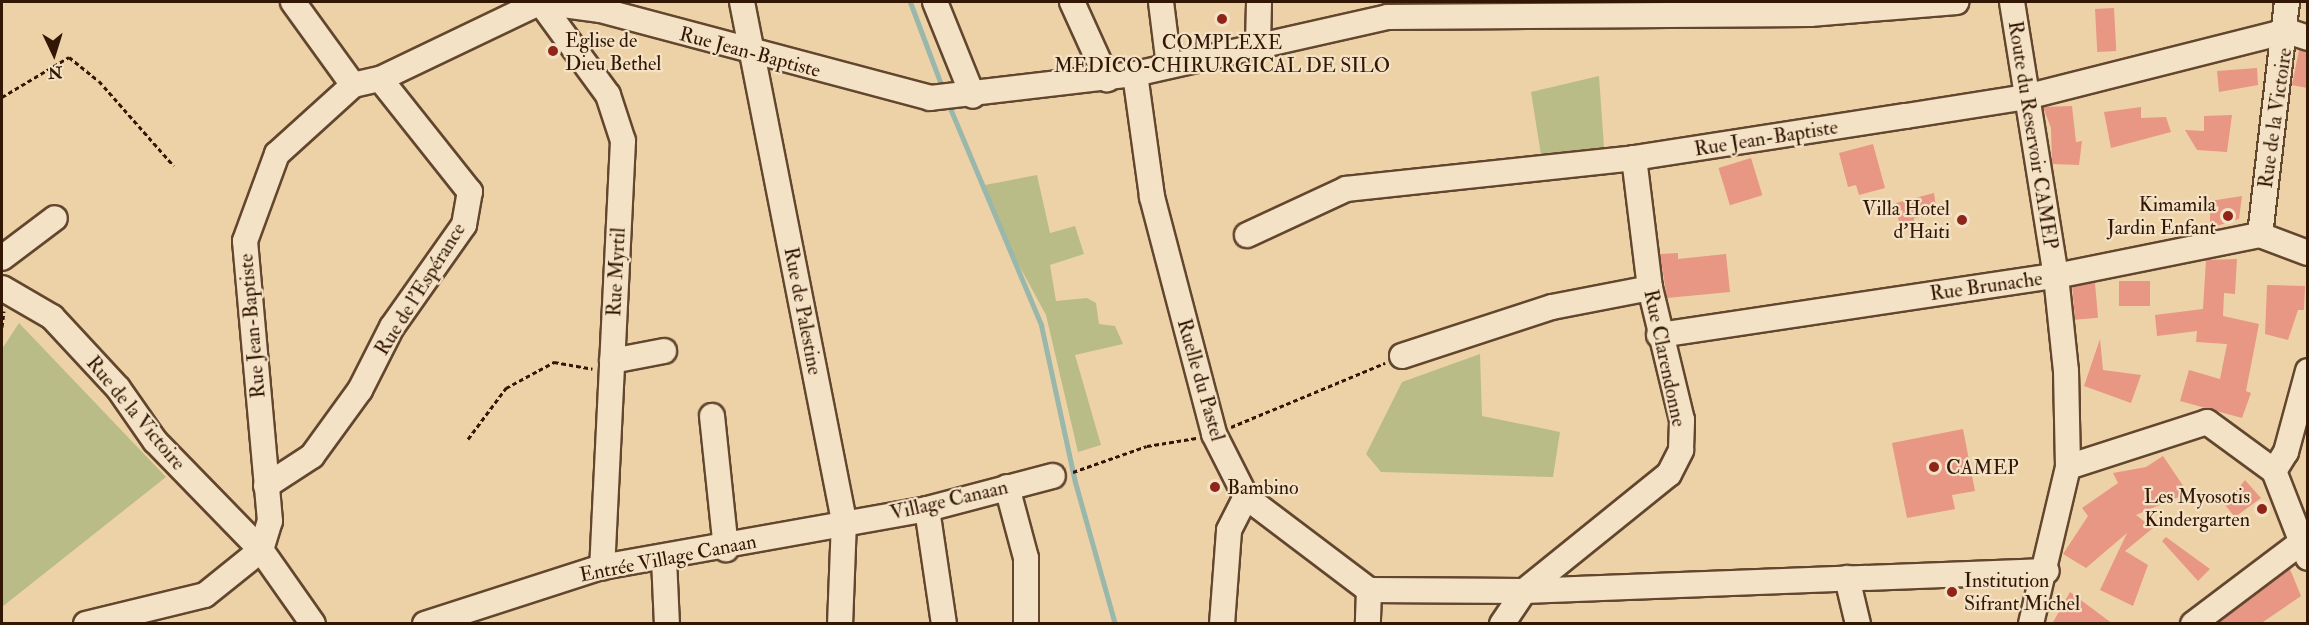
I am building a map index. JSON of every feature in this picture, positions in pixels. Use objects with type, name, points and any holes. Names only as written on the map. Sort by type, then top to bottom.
[{"type":"street","points":[[293,2],[354,85],[381,80],[540,2]]},
{"type":"street","name":"Rue Jean-Baptiste","points":[[540,2],[600,10],[756,56],[930,98],[966,97],[1135,74],[1387,9],[1673,7],[1810,14],[1957,2]]},
{"type":"street","name":"Rue Myrtil","points":[[540,2],[608,95],[623,141],[602,567]]},
{"type":"street","name":"Rue de Palestine","points":[[742,2],[756,56],[844,521],[840,624]]},
{"type":"street","points":[[935,2],[966,97]]},
{"type":"street","points":[[1072,2],[1107,78]]},
{"type":"street","points":[[1161,2],[1170,66]]},
{"type":"street","points":[[1258,44],[1259,2]]},
{"type":"street","name":"Route du Reservoir CAMEP","points":[[2012,2],[2056,276],[2068,467],[2047,571],[2031,624]]},
{"type":"street","name":"Rue de la Victoire","points":[[2260,235],[2297,35],[2287,2]]},
{"type":"street","name":"Rue Jean-Baptiste","points":[[1247,235],[1346,189],[1634,158],[2026,97],[2297,35]]},
{"type":"street","name":"Ruelle du Pastel","points":[[1135,74],[1152,197],[1214,434],[1246,497],[1369,590]]},
{"type":"street","name":"Rue de l'Espérance","points":[[266,486],[312,456],[360,390],[392,327],[464,225],[470,192],[381,80]]},
{"type":"street","name":"Rue Jean-Baptiste","points":[[261,550],[270,521],[245,241],[277,154],[354,85]]},
{"type":"street","name":"Rue Clarendonne","points":[[1502,624],[1524,591],[1669,474],[1681,450],[1682,420],[1659,334],[1650,288],[1634,158]]},
{"type":"street","points":[[2,258],[55,218]]},
{"type":"street","points":[[2260,235],[2307,253]]},
{"type":"street","name":"Rue Brunache","points":[[1659,334],[2056,276],[2260,235]]},
{"type":"street","name":"Rue de la Victoire","points":[[2,288],[52,317],[118,388],[155,441],[261,550],[313,624]]},
{"type":"street","points":[[1402,356],[1552,307],[1650,288]]},
{"type":"street","points":[[611,367],[664,351]]},
{"type":"street","points":[[2274,471],[2286,452],[2307,370]]},
{"type":"street","points":[[712,416],[726,549]]},
{"type":"street","points":[[2068,467],[2207,422],[2274,471],[2305,550],[2193,624]]},
{"type":"street","name":"Village Canaan","points":[[844,521],[927,510],[1053,476]]},
{"type":"street","points":[[1007,487],[1026,558],[1026,624]]},
{"type":"street","points":[[1222,624],[1228,530],[1246,497]]},
{"type":"street","points":[[927,510],[944,624]]},
{"type":"street","name":"Entrée Village Canaan","points":[[425,624],[459,618],[602,567],[726,549],[844,521]]},
{"type":"street","points":[[86,624],[205,595],[261,550]]},
{"type":"street","points":[[664,559],[668,624]]},
{"type":"street","points":[[1368,624],[1369,590],[1524,591],[2047,571]]},
{"type":"street","points":[[1847,578],[1858,624]]},
{"type":"path","points":[[2,98],[69,57],[99,81],[174,166]]},
{"type":"path","points":[[1092,468],[1147,447],[1214,434],[1402,356]]},
{"type":"path","points":[[468,439],[506,388],[554,362],[611,367]]},
{"type":"green space","points":[[1599,76],[1604,147],[1541,155],[1531,92]]},
{"type":"green space","points":[[1037,175],[1050,233],[1075,226],[1084,254],[1050,265],[1056,301],[1087,298],[1096,303],[1099,324],[1115,326],[1123,344],[1075,355],[1101,445],[1078,452],[1046,315],[1008,245],[985,185]]},
{"type":"green space","points":[[19,323],[166,477],[2,607],[2,349]]},
{"type":"green space","points":[[1480,354],[1482,416],[1560,432],[1553,477],[1381,472],[1366,454],[1402,382]]},
{"type":"building","points":[[2114,8],[2116,51],[2097,52],[2095,9]]},
{"type":"building","points":[[2299,50],[2307,52],[2307,88],[2292,85]]},
{"type":"building","points":[[2257,68],[2258,85],[2219,92],[2217,71]]},
{"type":"building","points":[[2072,106],[2076,142],[2082,141],[2079,165],[2052,164],[2051,128],[2043,107]]},
{"type":"building","points":[[2141,107],[2141,118],[2166,117],[2171,132],[2111,148],[2104,112]]},
{"type":"building","points":[[2232,115],[2227,152],[2197,150],[2185,130],[2204,131],[2204,116]]},
{"type":"building","points":[[1873,144],[1885,188],[1859,195],[1856,185],[1848,187],[1839,153]]},
{"type":"building","points":[[1751,158],[1762,195],[1730,205],[1718,168]]},
{"type":"building","points":[[1934,193],[1937,214],[1914,218],[1915,228],[1900,230],[1896,203]]},
{"type":"building","points":[[2242,196],[2239,219],[2210,228],[2210,201]]},
{"type":"building","points":[[1678,253],[1678,259],[1726,254],[1730,292],[1667,298],[1660,254]]},
{"type":"building","points":[[2237,259],[2235,294],[2224,293],[2223,316],[2259,324],[2246,391],[2251,393],[2242,418],[2180,401],[2189,370],[2220,379],[2227,344],[2196,342],[2197,331],[2157,336],[2155,315],[2203,309],[2206,260]]},
{"type":"building","points":[[2119,281],[2150,281],[2150,306],[2119,306]]},
{"type":"building","points":[[2095,283],[2098,318],[2075,320],[2072,285]]},
{"type":"building","points":[[2267,285],[2305,286],[2304,310],[2298,310],[2288,340],[2265,334]]},
{"type":"building","points":[[2100,339],[2103,370],[2141,375],[2131,403],[2084,386]]},
{"type":"building","name":"CAMEP","points":[[1963,429],[1975,491],[1952,495],[1955,509],[1907,518],[1892,443]]},
{"type":"building","points":[[2163,456],[2188,493],[2136,515],[2153,528],[2125,551],[2148,565],[2133,606],[2100,590],[2127,533],[2086,568],[2063,554],[2088,516],[2082,508],[2118,483],[2113,473],[2146,467]]},
{"type":"building","points":[[2245,480],[2261,498],[2235,517],[2225,505]]},
{"type":"building","points":[[2166,537],[2210,569],[2198,581],[2162,541]]},
{"type":"building","points":[[2290,569],[2301,596],[2260,624],[2217,624]]},
{"type":"building","points":[[2070,592],[2113,624],[2052,624]]},
{"type":"waterway","points":[[910,2],[943,90]]},
{"type":"waterway","points":[[947,101],[1041,325],[1075,482],[1115,624]]},
{"type":"place","name":"COMPLEXE MEDICO-CHIRURGICAL DE SILO","points":[[1222,19]]},
{"type":"place","name":"Eglise de Dieu Bethel","points":[[553,51]]},
{"type":"place","name":"Kimamila Jardin Enfant","points":[[2228,216]]},
{"type":"place","name":"Villa Hotel d'Haiti","points":[[1962,220]]},
{"type":"place","name":"CAMEP","points":[[1934,467]]},
{"type":"place","name":"Bambino","points":[[1215,487]]},
{"type":"place","name":"Les Myosotis Kindergarten","points":[[2262,509]]},
{"type":"place","name":"Institution Sifrant Michel","points":[[1952,592]]}]
